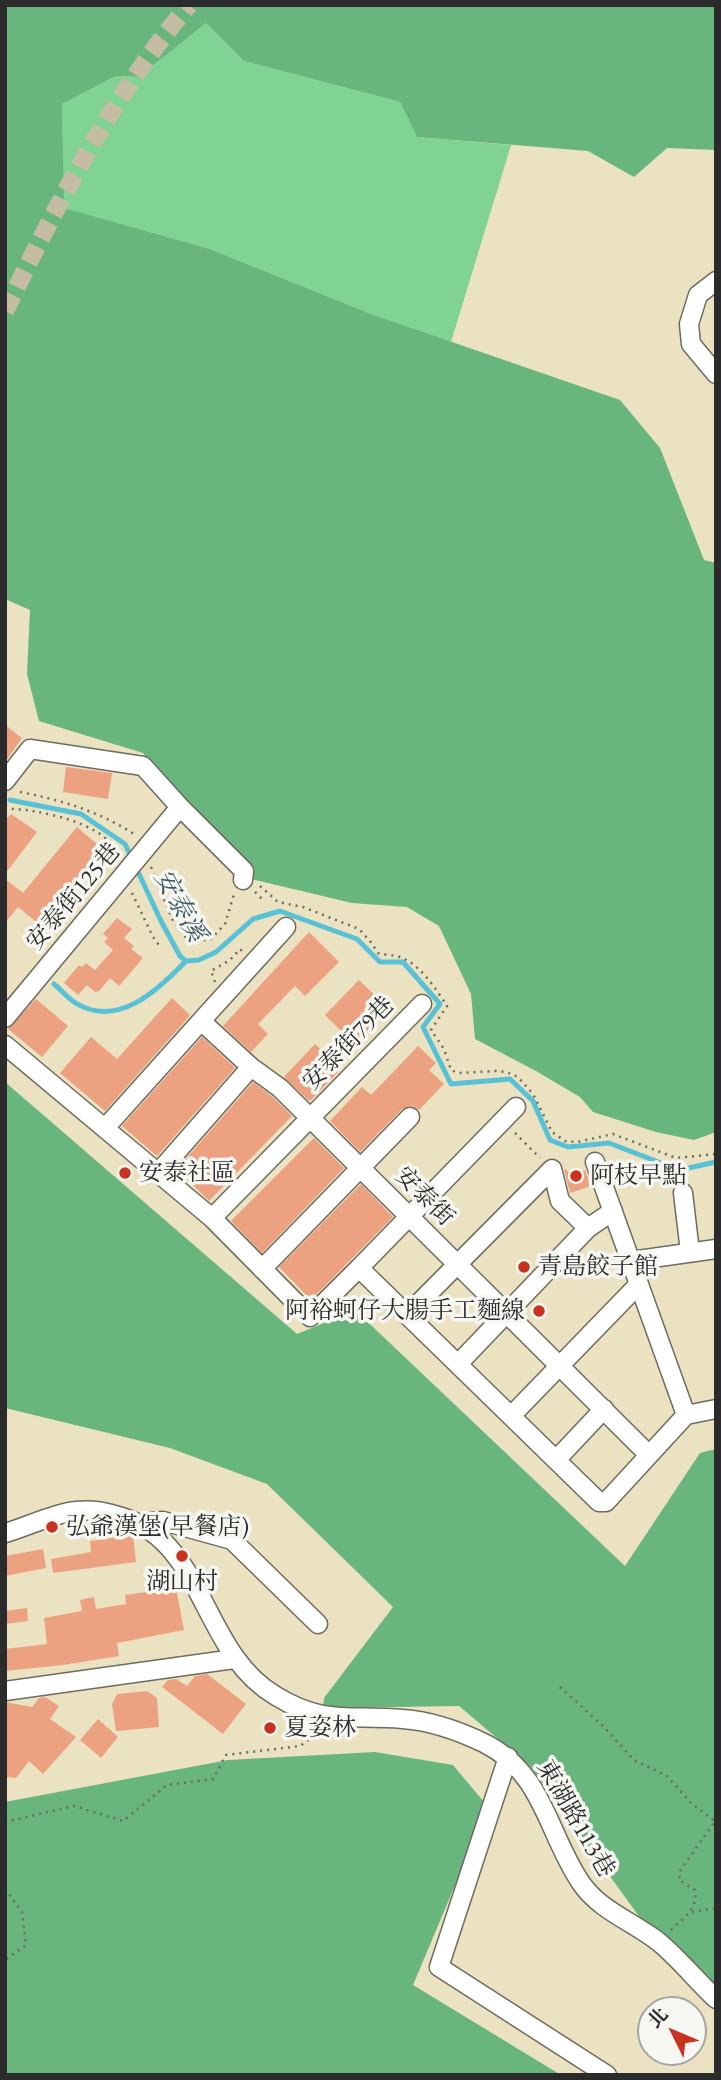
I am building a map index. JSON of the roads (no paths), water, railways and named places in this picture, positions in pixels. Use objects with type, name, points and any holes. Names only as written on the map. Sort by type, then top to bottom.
[{"type":"street","points":[[716,281],[698,295],[689,324],[691,344],[716,374]]},
{"type":"street","points":[[11,786],[30,749],[144,765],[180,807],[244,871],[243,880]]},
{"type":"street","name":"安泰街125巷","points":[[5,1018],[180,807]]},
{"type":"street","points":[[104,1128],[286,927]]},
{"type":"street","name":"安泰街79巷","points":[[212,1218],[422,1004]]},
{"type":"street","name":"安泰街","points":[[201,1021],[251,1067],[280,1088],[649,1455]]},
{"type":"street","points":[[5,1045],[212,1218],[310,1317],[516,1107]]},
{"type":"street","points":[[158,1173],[251,1067]]},
{"type":"street","points":[[262,1269],[410,1117]]},
{"type":"street","points":[[595,1162],[686,1415]]},
{"type":"street","points":[[407,1315],[552,1169],[560,1201],[588,1228]]},
{"type":"street","points":[[683,1194],[690,1252]]},
{"type":"street","points":[[458,1364],[588,1228],[613,1211]]},
{"type":"street","points":[[631,1261],[690,1252],[715,1252]]},
{"type":"street","points":[[359,1268],[599,1502],[606,1502],[686,1415],[716,1409]]},
{"type":"street","points":[[511,1416],[639,1284]]},
{"type":"street","points":[[556,1460],[604,1409]]},
{"type":"street","points":[[5,1534],[72,1511],[97,1510],[141,1523],[163,1521],[232,1540],[318,1623]]},
{"type":"street","name":"東湖路113巷","points":[[141,1523],[164,1541],[186,1570],[218,1634],[234,1659],[252,1679],[274,1696],[323,1717],[403,1718],[433,1724],[462,1733],[508,1757],[528,1779],[579,1881],[592,1898],[659,1943],[716,2000]]},
{"type":"street","points":[[5,1690],[234,1659]]},
{"type":"street","points":[[508,1757],[439,1967],[607,2075]]},
{"type":"waterway","name":"安泰溪","points":[[10,800],[81,814],[125,844],[161,921],[180,956],[186,961],[199,960],[216,952],[253,919],[280,911],[357,939],[380,962],[403,962],[440,1004],[423,1027],[451,1084],[510,1079],[533,1101],[550,1140],[568,1147],[609,1143],[679,1170],[716,1162]]},
{"type":"waterway","points":[[54,984],[74,1002],[90,1009],[121,1009],[150,994],[186,961]]},
{"type":"tunnel","points":[[5,311],[66,191],[111,113],[135,76],[189,5]]},
{"type":"place","name":"安泰社區","points":[[125,1173]]},
{"type":"place","name":"阿枝早點","points":[[576,1176]]},
{"type":"place","name":"青島餃子館","points":[[524,1267]]},
{"type":"place","name":"阿裕蚵仔大腸手工麵線","points":[[539,1311]]},
{"type":"place","name":"弘爺漢堡(早餐店)","points":[[52,1527]]},
{"type":"place","name":"湖山村","points":[[182,1556]]},
{"type":"place","name":"夏姿林","points":[[270,1728]]}]
